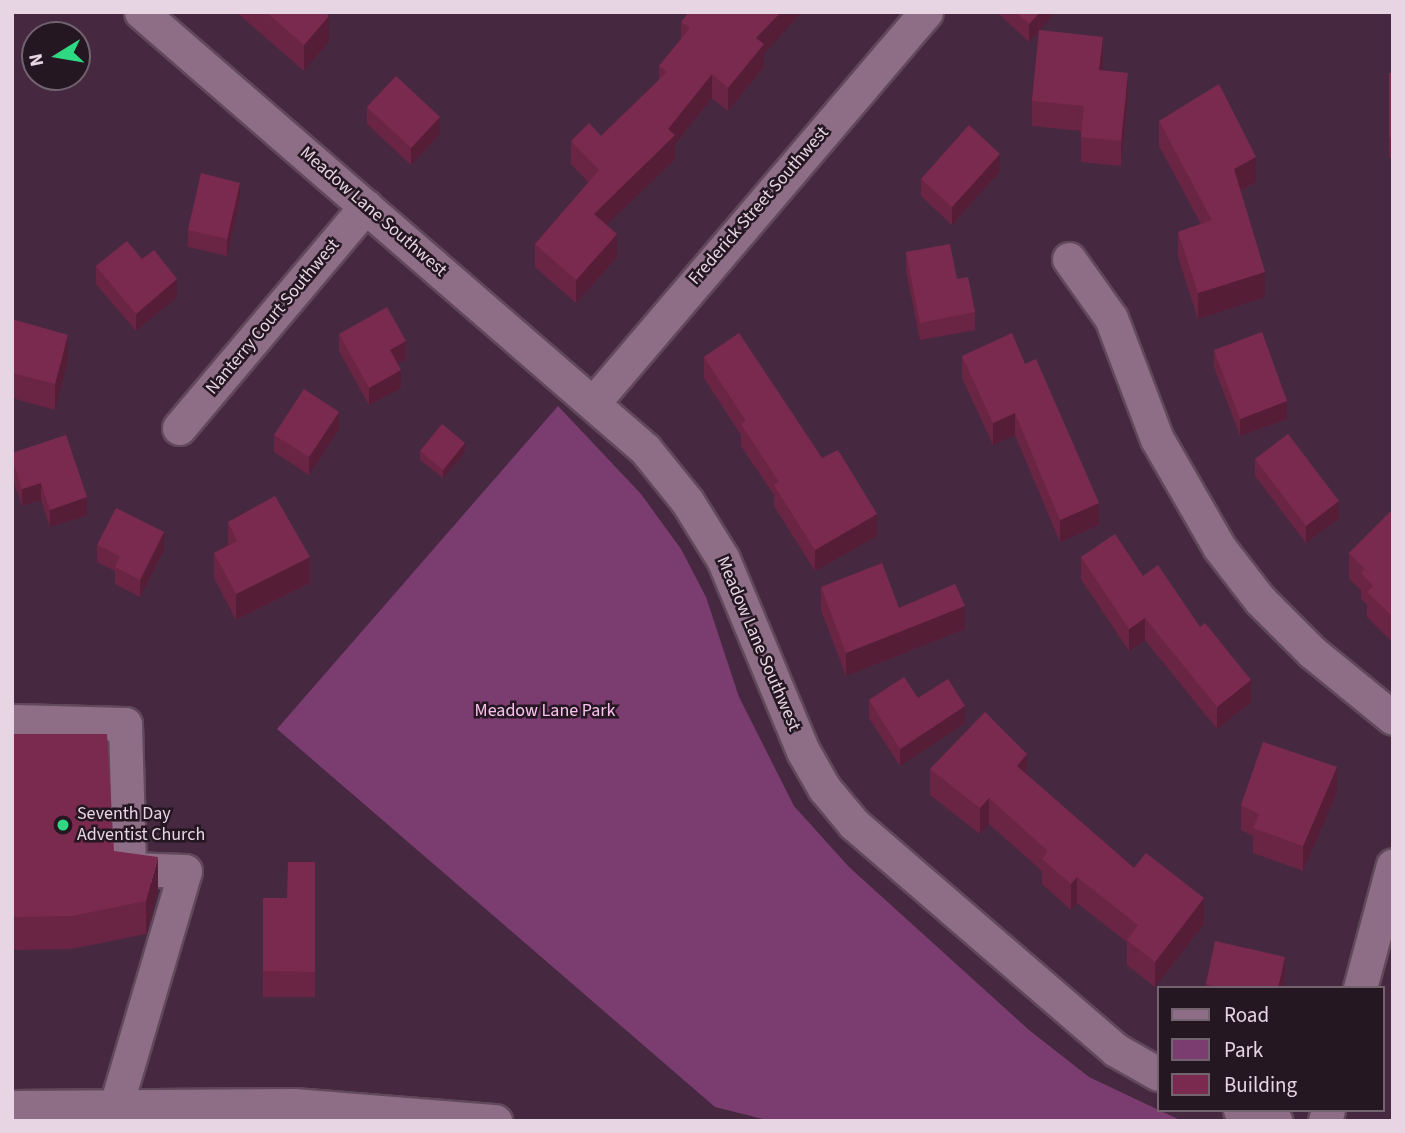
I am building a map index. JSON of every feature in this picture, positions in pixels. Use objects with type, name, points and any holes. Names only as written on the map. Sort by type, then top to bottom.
[{"type":"street","name":"Meadow Lane Southwest","points":[[141,12],[594,402],[645,449],[702,524],[723,559],[803,751],[824,788],[854,824],[1116,1050],[1156,1073]]},
{"type":"street","name":"Frederick Street Southwest","points":[[594,402],[926,12]]},
{"type":"street","name":"Nanterry Court Southwest","points":[[178,428],[366,206]]},
{"type":"street","points":[[1069,259],[1111,318],[1157,439],[1219,547],[1260,600],[1312,652],[1393,718]]},
{"type":"street","points":[[12,721],[125,724],[130,869],[184,871],[116,1105]]},
{"type":"street","points":[[1361,986],[1393,864]]},
{"type":"street","points":[[12,1107],[294,1105],[495,1121]]},
{"type":"street","points":[[1246,1112],[1275,1121]]},
{"type":"green space","name":"Meadow Lane Park","points":[[558,406],[641,494],[681,549],[706,597],[739,697],[794,806],[849,867],[1029,1030],[1089,1077],[1156,1109],[1156,1112],[1163,1112],[1182,1121],[771,1121],[715,1107],[277,729]]},
{"type":"building","points":[[266,12],[325,12],[329,16],[304,45]]},
{"type":"building","points":[[689,12],[781,12],[756,38],[764,44],[728,88],[712,74],[668,129],[675,135],[594,214],[617,234],[576,280],[535,244],[599,170],[571,141],[589,123],[601,136],[667,72],[659,66],[690,28],[681,22]]},
{"type":"building","points":[[1016,12],[1040,12],[1029,24]]},
{"type":"building","points":[[1039,30],[1103,37],[1099,70],[1128,73],[1121,141],[1081,137],[1084,106],[1032,101]]},
{"type":"building","points":[[1389,73],[1393,73],[1393,137],[1389,137]]},
{"type":"building","points":[[396,76],[440,117],[411,148],[367,107]]},
{"type":"building","points":[[1219,84],[1256,157],[1234,169],[1265,272],[1198,293],[1178,232],[1212,220],[1159,121]]},
{"type":"building","points":[[969,125],[1000,154],[952,207],[921,179]]},
{"type":"building","points":[[201,173],[240,183],[227,239],[188,230]]},
{"type":"building","points":[[127,241],[142,259],[154,250],[177,279],[136,314],[96,266]]},
{"type":"building","points":[[950,244],[957,279],[968,277],[975,312],[920,323],[906,252]]},
{"type":"building","points":[[387,307],[406,341],[390,350],[401,370],[369,388],[339,334]]},
{"type":"building","points":[[12,319],[68,335],[55,384],[12,373]]},
{"type":"building","points":[[1262,332],[1287,401],[1240,419],[1214,350]]},
{"type":"building","points":[[739,333],[822,458],[838,450],[877,514],[815,550],[774,485],[779,482],[741,424],[746,421],[704,357]]},
{"type":"building","points":[[1012,333],[1025,364],[1036,359],[1099,503],[1060,520],[1015,413],[993,423],[962,356]]},
{"type":"building","points":[[304,389],[339,412],[309,457],[274,435]]},
{"type":"building","points":[[442,424],[465,443],[443,470],[420,451]]},
{"type":"building","points":[[1288,434],[1339,501],[1306,526],[1255,459]]},
{"type":"building","points":[[66,435],[87,497],[50,510],[41,483],[22,489],[12,453]]},
{"type":"building","points":[[275,496],[310,557],[236,594],[214,553],[237,541],[228,522]]},
{"type":"building","points":[[116,508],[164,532],[140,580],[115,567],[120,556],[97,545]]},
{"type":"building","points":[[1393,509],[1391,615],[1367,592],[1373,586],[1361,573],[1365,569],[1349,553]]},
{"type":"building","points":[[1115,534],[1143,576],[1158,565],[1200,627],[1205,623],[1251,680],[1217,707],[1145,618],[1129,629],[1081,557]]},
{"type":"building","points":[[882,563],[899,608],[955,584],[965,606],[846,653],[821,587]]},
{"type":"building","points":[[904,677],[918,698],[948,679],[965,706],[900,749],[869,700]]},
{"type":"building","points":[[985,712],[1027,754],[1017,766],[1134,868],[1146,853],[1204,898],[1155,962],[1127,940],[1138,925],[1077,877],[1071,884],[1042,859],[1048,851],[989,798],[980,808],[930,769]]},
{"type":"building","name":"Seventh Day Adventist Church","points":[[12,734],[107,734],[114,851],[158,857],[146,901],[72,916],[12,917]]},
{"type":"building","points":[[1263,742],[1337,767],[1303,846],[1253,828],[1259,814],[1241,805]]},
{"type":"building","points":[[288,862],[315,862],[315,972],[263,971],[263,898],[287,898]]},
{"type":"building","points":[[1215,941],[1285,957],[1278,986],[1206,984]]},
{"type":"place","name":"Seventh Day Adventist Church","points":[[63,825]]}]
